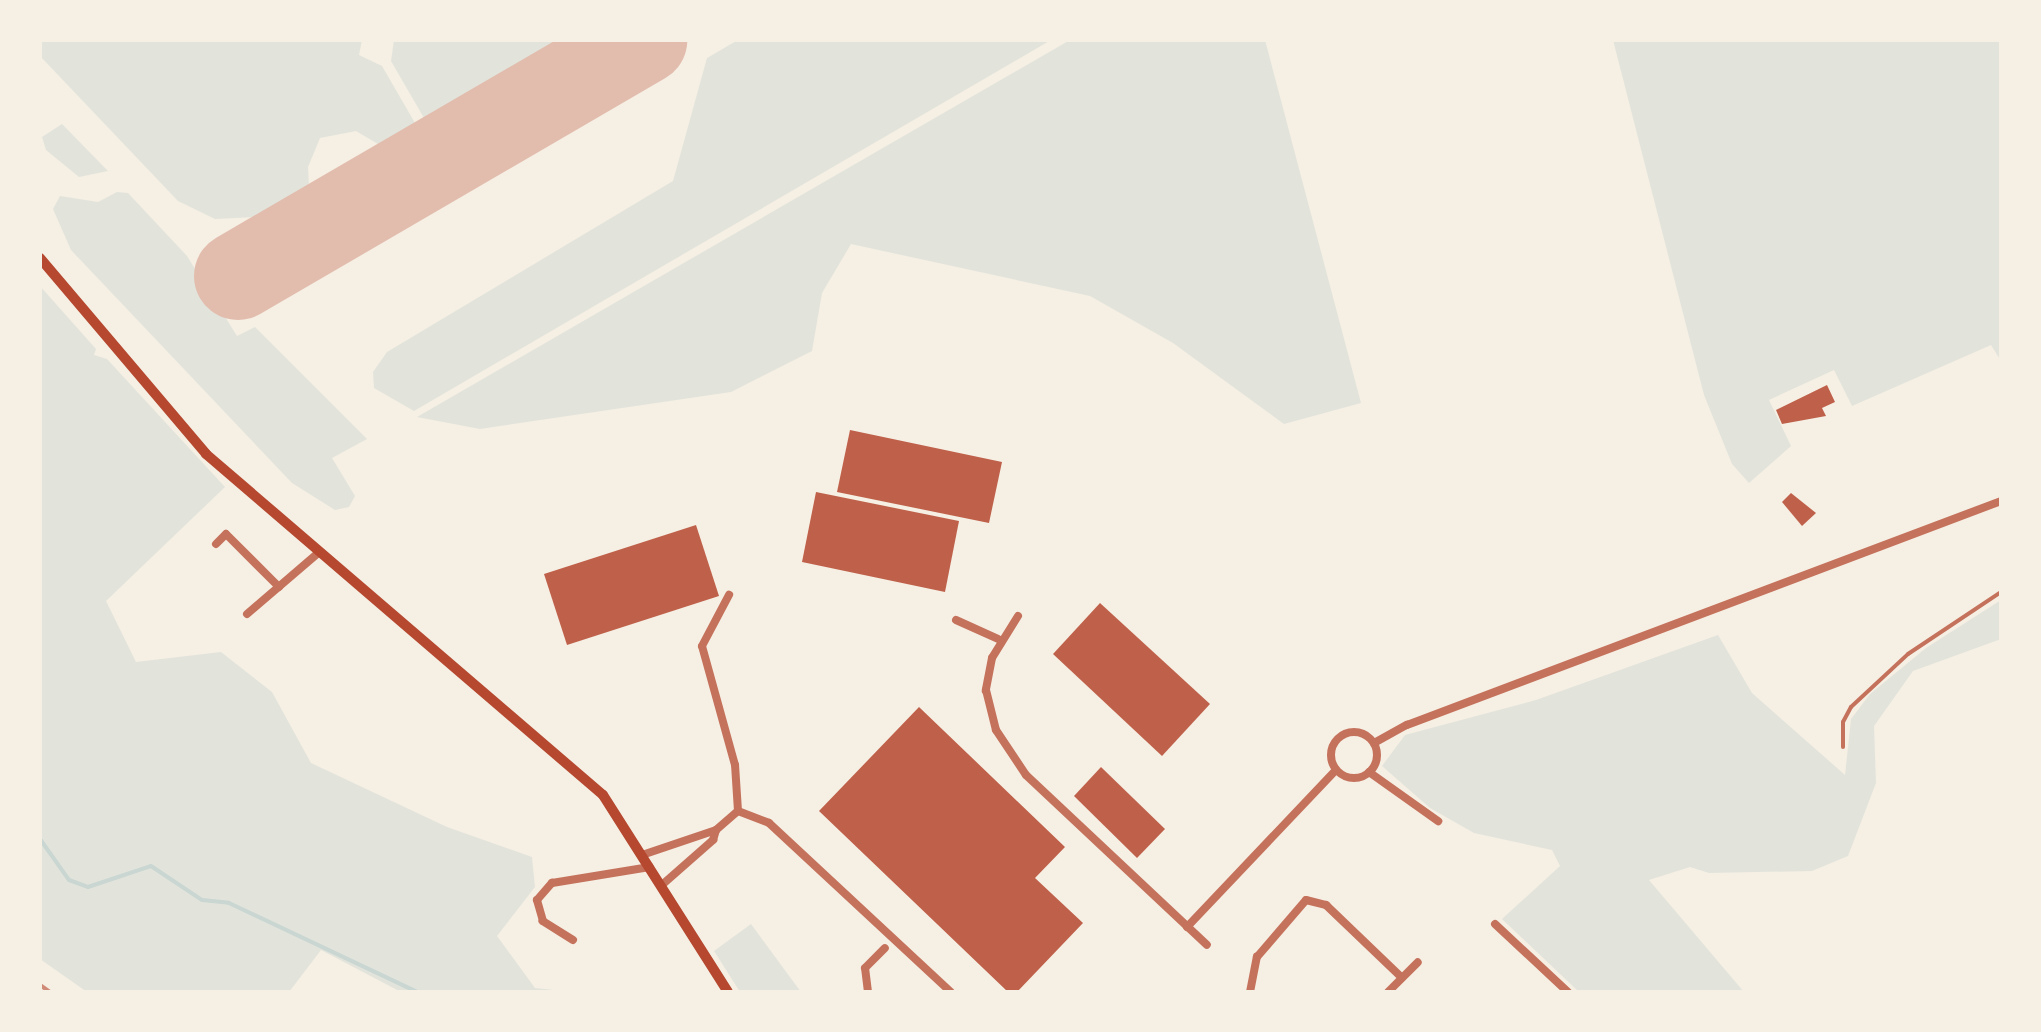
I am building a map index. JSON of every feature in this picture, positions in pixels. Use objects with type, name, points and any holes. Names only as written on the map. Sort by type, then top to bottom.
[{"type":"main road","points":[[40,258],[206,454],[317,554],[586,779],[646,854],[728,992]]},
{"type":"street","points":[[1369,772],[1374,744],[1406,724],[2001,502]]},
{"type":"street","points":[[216,544],[226,534],[279,587]]},
{"type":"street","points":[[247,614],[317,554]]},
{"type":"street","points":[[730,595],[702,646],[735,765],[738,811]]},
{"type":"street","points":[[1018,616],[998,639],[986,690],[996,730],[1026,775],[1207,944]]},
{"type":"street","points":[[956,620],[998,639]]},
{"type":"street","points":[[1374,744],[1357,731],[1342,734],[1330,751],[1336,770],[1348,777],[1369,772],[1438,821]]},
{"type":"street","points":[[1188,927],[1336,770]]},
{"type":"street","points":[[646,854],[716,830],[738,811]]},
{"type":"street","points":[[738,811],[769,824],[951,992]]},
{"type":"street","points":[[663,884],[713,840],[716,830]]},
{"type":"street","points":[[573,940],[543,922],[538,900],[552,883],[652,866]]},
{"type":"street","points":[[1250,992],[1257,957],[1306,900],[1326,905],[1402,978]]},
{"type":"street","points":[[1496,924],[1568,992]]},
{"type":"street","points":[[868,992],[865,968],[885,948]]},
{"type":"street","points":[[1388,992],[1418,962]]},
{"type":"lane","points":[[1843,747],[1843,722],[1851,707],[1908,654],[2001,592]]},
{"type":"shaded area","points":[[40,40],[362,40],[359,55],[382,66],[415,123],[378,144],[356,131],[320,138],[308,167],[309,186],[257,217],[215,219],[178,201],[40,56]]},
{"type":"shaded area","points":[[394,40],[562,40],[424,118],[391,61]]},
{"type":"shaded area","points":[[738,40],[1051,40],[414,411],[374,388],[373,372],[387,352],[673,181],[707,58]]},
{"type":"shaded area","points":[[1070,40],[1265,40],[1361,403],[1284,424],[1173,343],[1090,296],[851,244],[822,293],[812,351],[731,392],[480,429],[417,417]]},
{"type":"shaded area","points":[[1613,40],[2001,40],[2001,361],[1991,345],[1852,406],[1834,370],[1769,400],[1791,446],[1749,483],[1732,464],[1704,395]]},
{"type":"shaded area","points":[[62,124],[108,171],[79,177],[46,150],[42,137]]},
{"type":"shaded area","points":[[117,192],[128,193],[187,256],[237,336],[255,327],[367,439],[332,458],[355,496],[349,507],[335,510],[292,483],[71,250],[53,209],[60,196],[98,202]]},
{"type":"shaded area","points":[[40,286],[96,349],[94,355],[107,359],[225,487],[106,601],[136,662],[221,652],[272,692],[311,763],[447,827],[532,857],[535,887],[497,936],[535,988],[572,992],[401,992],[321,950],[289,992],[87,992],[40,959]]},
{"type":"shaded area","points":[[2001,600],[2001,639],[1913,671],[1874,726],[1876,783],[1848,856],[1812,871],[1709,873],[1690,867],[1649,880],[1744,992],[1579,992],[1502,919],[1560,866],[1552,850],[1474,833],[1430,808],[1382,766],[1405,735],[1536,700],[1718,635],[1752,693],[1845,775],[1851,719],[1870,694],[1926,648]]},
{"type":"shaded area","points":[[751,924],[801,992],[740,992],[714,951]]},
{"type":"building","points":[[1827,385],[1835,402],[1822,408],[1826,416],[1782,424],[1776,410]]},
{"type":"building","points":[[850,430],[1002,462],[989,523],[837,492]]},
{"type":"building","points":[[816,492],[959,521],[945,592],[802,562]]},
{"type":"building","points":[[1791,493],[1816,513],[1802,526],[1782,502]]},
{"type":"building","points":[[696,525],[719,596],[567,645],[544,574]]},
{"type":"building","points":[[1100,603],[1210,704],[1162,756],[1053,654]]},
{"type":"building","points":[[919,707],[1065,847],[1035,878],[1083,923],[1017,992],[1008,992],[819,811]]},
{"type":"building","points":[[1101,767],[1165,829],[1137,858],[1074,796]]},
{"type":"waterway","points":[[40,839],[69,880],[88,887],[151,866],[202,900],[229,903],[417,992]]},
{"type":"runway","points":[[238,276],[643,40]]},
{"type":"railway","points":[[40,985],[50,992]]}]
